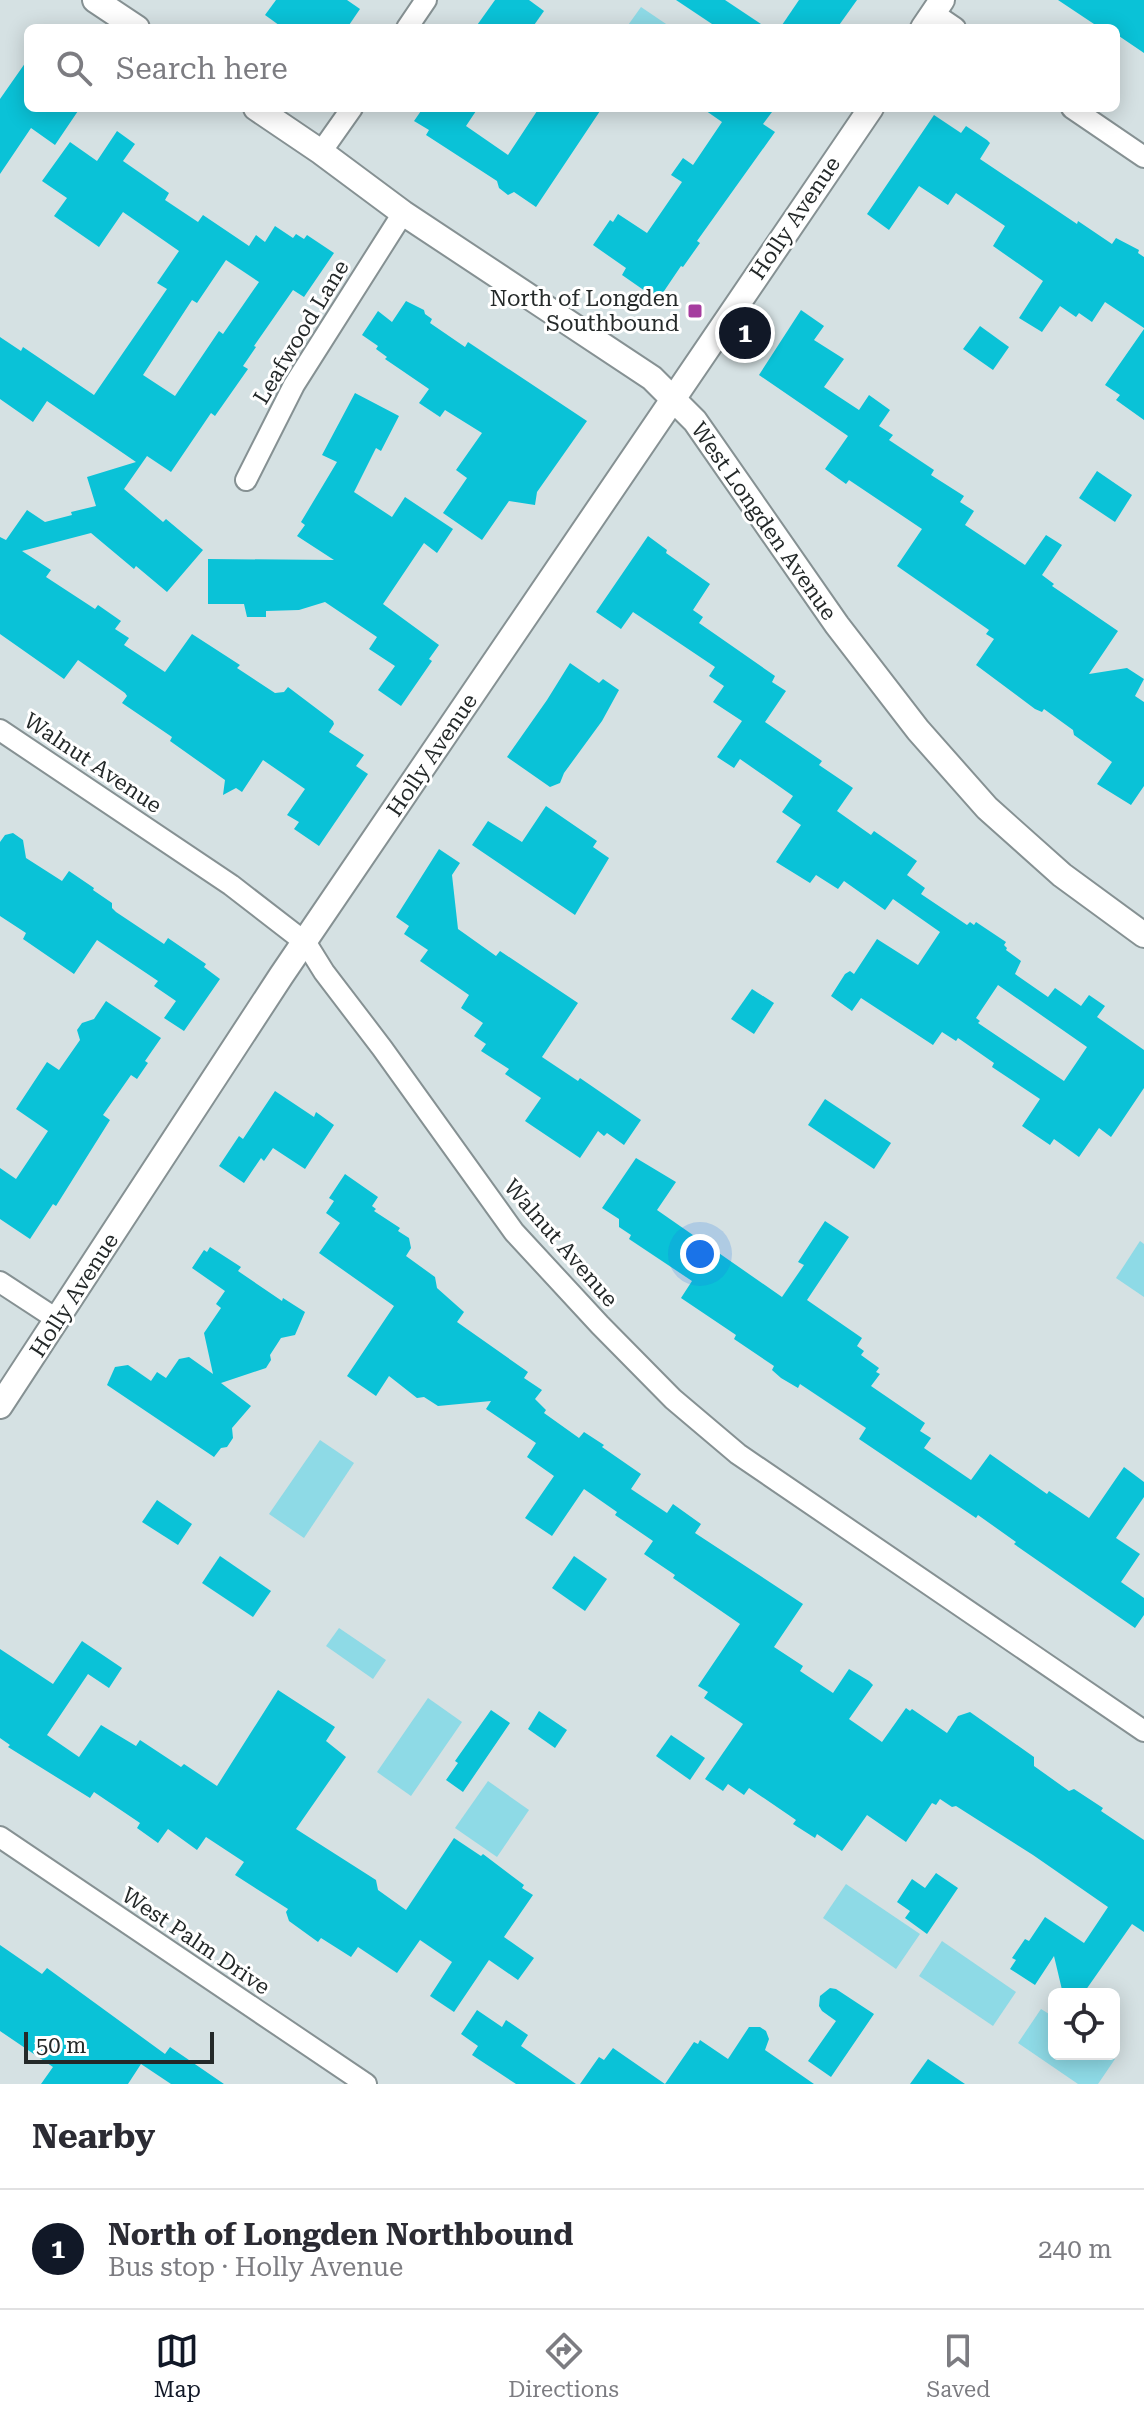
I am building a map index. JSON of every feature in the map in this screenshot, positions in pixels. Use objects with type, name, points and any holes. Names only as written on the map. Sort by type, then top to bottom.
[{"type":"street","points":[[95,0],[131,24]]},
{"type":"street","points":[[410,24],[426,0]]},
{"type":"street","name":"West Longden Avenue","points":[[262,112],[403,213],[652,378],[695,421],[837,625],[918,730],[987,808],[1062,875],[1144,935]]},
{"type":"street","points":[[321,152],[349,112]]},
{"type":"street","name":"Holly Avenue","points":[[0,1406],[281,976],[868,112]]},
{"type":"street","points":[[1078,112],[1144,157]]},
{"type":"street","name":"Leafwood Lane","points":[[246,480],[294,385],[403,213]]},
{"type":"street","name":"Walnut Avenue","points":[[0,730],[231,885],[306,943],[514,1232],[673,1399],[738,1454],[1144,1731]]},
{"type":"street","points":[[0,1282],[58,1320]]},
{"type":"street","name":"West Palm Drive","points":[[0,1837],[366,2084]]},
{"type":"shaded area","points":[[641,7],[666,24],[629,24]]},
{"type":"shaded area","points":[[1140,1241],[1144,1244],[1144,1297],[1116,1278]]},
{"type":"shaded area","points":[[320,1440],[354,1463],[304,1538],[269,1514]]},
{"type":"shaded area","points":[[339,1628],[386,1660],[373,1679],[326,1646]]},
{"type":"shaded area","points":[[428,1698],[462,1722],[411,1796],[377,1772]]},
{"type":"shaded area","points":[[488,1781],[529,1810],[497,1857],[455,1828]]},
{"type":"shaded area","points":[[846,1884],[920,1934],[896,1969],[823,1918]]},
{"type":"shaded area","points":[[942,1941],[1016,1992],[993,2026],[919,1976]]},
{"type":"shaded area","points":[[1041,2009],[1048,2013],[1048,2060],[1114,2060],[1098,2084],[1078,2084],[1018,2043]]},
{"type":"building","points":[[276,0],[347,0],[360,9],[350,24],[277,24],[265,15]]},
{"type":"building","points":[[495,0],[529,0],[544,11],[535,24],[478,24]]},
{"type":"building","points":[[676,0],[725,0],[761,24],[712,24]]},
{"type":"building","points":[[799,0],[857,0],[840,24],[783,24]]},
{"type":"building","points":[[1058,0],[1144,0],[1144,53],[1120,37],[1120,24],[1094,24]]},
{"type":"building","points":[[24,65],[24,112],[77,112],[55,145],[31,128],[0,174],[0,99]]},
{"type":"building","points":[[420,112],[475,112],[466,126],[508,155],[536,112],[599,112],[536,207],[514,192],[508,195],[499,188],[497,181],[426,135],[429,130],[414,121]]},
{"type":"building","points":[[708,112],[772,112],[763,124],[775,132],[658,300],[622,275],[626,268],[593,245],[610,220],[613,222],[618,214],[647,233],[682,182],[671,175],[683,158],[693,165],[722,122]]},
{"type":"building","points":[[934,115],[961,133],[966,126],[987,140],[990,143],[980,159],[1077,224],[1078,221],[1112,244],[1116,238],[1139,250],[1138,253],[1144,257],[1144,328],[1105,302],[1092,322],[1079,313],[1076,317],[1060,306],[1042,332],[1019,318],[1043,281],[993,246],[1005,226],[956,193],[948,205],[919,186],[889,230],[867,214]]},
{"type":"building","points":[[117,131],[135,144],[123,161],[169,193],[165,200],[198,222],[203,215],[249,246],[256,235],[265,242],[275,226],[293,238],[296,234],[304,239],[307,235],[334,253],[304,297],[293,290],[254,346],[243,366],[248,369],[215,416],[211,413],[171,472],[147,456],[124,489],[203,550],[167,592],[91,533],[22,551],[51,570],[46,577],[95,609],[98,605],[121,621],[115,629],[129,638],[124,645],[165,672],[192,634],[240,665],[237,668],[275,693],[284,692],[288,687],[333,721],[329,732],[364,755],[356,766],[368,774],[319,846],[294,829],[299,822],[287,815],[305,789],[263,760],[242,792],[236,788],[223,795],[225,780],[170,741],[172,737],[122,703],[127,696],[125,693],[78,660],[64,679],[0,634],[0,537],[6,540],[27,510],[45,522],[96,506],[87,477],[136,462],[47,401],[33,422],[0,399],[0,337],[21,351],[23,347],[94,395],[167,289],[157,283],[179,251],[123,212],[99,247],[54,216],[67,198],[42,181],[70,142],[97,161]],"holes":[[[226,260],[259,282],[223,334],[219,331],[175,396],[143,375],[192,300],[197,303]]]},
{"type":"building","points":[[406,301],[424,310],[432,319],[430,323],[465,347],[468,342],[587,421],[537,492],[535,505],[509,501],[482,540],[443,513],[467,478],[456,470],[482,433],[445,410],[440,417],[419,403],[429,389],[385,359],[387,357],[376,349],[378,346],[362,335],[378,311],[392,322]]},
{"type":"building","points":[[801,310],[824,326],[814,340],[844,359],[824,387],[859,410],[869,395],[890,410],[879,426],[893,435],[889,440],[934,470],[931,475],[964,496],[960,502],[974,511],[965,525],[1025,565],[1046,535],[1062,545],[1042,575],[1054,584],[1052,586],[1118,631],[1089,674],[1127,668],[1144,679],[1135,696],[1144,702],[1144,786],[1131,805],[1097,784],[1112,762],[1044,709],[1042,712],[1035,709],[976,665],[994,639],[986,634],[989,630],[897,566],[922,529],[849,480],[846,484],[825,469],[848,436],[759,375]]},
{"type":"building","points":[[980,326],[1009,347],[993,370],[963,349]]},
{"type":"building","points":[[1144,329],[1144,420],[1116,400],[1120,395],[1105,385]]},
{"type":"building","points":[[355,393],[399,416],[381,451],[376,448],[354,492],[392,517],[405,497],[453,529],[437,553],[424,543],[383,604],[439,645],[429,659],[432,661],[401,706],[378,690],[395,666],[369,649],[377,637],[325,602],[299,610],[266,611],[266,617],[247,617],[244,604],[208,604],[208,559],[334,560],[297,536],[305,525],[301,522],[337,462],[322,455]]},
{"type":"building","points":[[1097,471],[1132,495],[1115,522],[1079,498]]},
{"type":"building","points":[[648,536],[667,550],[666,553],[710,584],[693,610],[703,617],[699,623],[775,676],[772,682],[786,691],[765,722],[822,761],[819,765],[853,788],[837,811],[871,835],[874,831],[917,861],[907,875],[925,888],[921,894],[967,925],[976,922],[1006,942],[1006,950],[1021,961],[1015,974],[1048,997],[1055,988],[1081,1006],[1089,995],[1105,1006],[1097,1017],[1144,1050],[1144,1088],[1111,1137],[1099,1128],[1079,1157],[1054,1139],[1050,1145],[1022,1126],[1040,1099],[992,1067],[994,1063],[958,1038],[956,1041],[942,1032],[933,1045],[861,998],[852,1011],[831,996],[845,974],[850,971],[854,974],[877,939],[918,965],[940,932],[893,899],[885,910],[844,881],[838,889],[816,875],[810,883],[776,862],[801,825],[782,812],[793,796],[740,759],[734,768],[717,757],[742,721],[713,702],[724,686],[709,676],[715,667],[633,612],[621,629],[596,612]],"holes":[[[998,985],[1087,1047],[1064,1081],[978,1023],[980,1021],[976,1018]]]},
{"type":"building","points":[[570,663],[599,683],[603,679],[619,690],[560,783],[550,787],[507,757]]},
{"type":"building","points":[[546,806],[597,841],[593,847],[609,858],[575,915],[472,845],[488,821],[522,842]]},
{"type":"building","points":[[13,833],[23,840],[26,858],[62,881],[69,871],[112,903],[116,912],[164,944],[168,938],[206,964],[204,967],[220,979],[184,1031],[164,1018],[176,1001],[154,986],[158,981],[97,940],[74,974],[23,939],[26,933],[0,916],[0,842],[5,835]]},
{"type":"building","points":[[439,849],[460,863],[452,875],[458,929],[496,956],[500,951],[578,1003],[542,1057],[578,1081],[580,1078],[641,1120],[624,1145],[607,1133],[604,1136],[598,1131],[580,1158],[525,1121],[541,1098],[505,1074],[509,1069],[481,1051],[486,1044],[474,1036],[483,1023],[461,1008],[469,995],[420,961],[428,950],[404,934],[409,926],[396,917]]},
{"type":"building","points":[[752,989],[774,1003],[754,1034],[731,1019]]},
{"type":"building","points":[[106,1001],[161,1038],[137,1079],[131,1075],[103,1115],[110,1120],[56,1206],[53,1204],[30,1239],[0,1219],[0,1168],[16,1179],[48,1131],[16,1109],[47,1062],[59,1070],[80,1040],[77,1030],[82,1023],[94,1019]]},
{"type":"building","points":[[275,1091],[314,1117],[316,1112],[334,1125],[305,1169],[273,1148],[264,1161],[261,1158],[244,1183],[219,1166],[239,1136],[243,1139]]},
{"type":"building","points":[[825,1099],[891,1143],[874,1169],[808,1125]]},
{"type":"building","points":[[636,1158],[676,1182],[657,1210],[782,1297],[804,1265],[798,1262],[825,1221],[849,1237],[807,1300],[862,1338],[857,1346],[864,1351],[861,1355],[879,1368],[876,1372],[880,1374],[871,1386],[925,1423],[920,1431],[931,1438],[924,1448],[971,1480],[990,1454],[1047,1494],[1049,1491],[1089,1518],[1124,1467],[1144,1482],[1144,1497],[1116,1538],[1140,1554],[1121,1582],[1144,1598],[1144,1615],[1135,1628],[1014,1544],[1016,1542],[978,1515],[976,1518],[859,1439],[866,1428],[800,1384],[798,1388],[781,1378],[772,1370],[774,1366],[734,1339],[736,1335],[681,1298],[692,1281],[629,1239],[631,1235],[619,1227],[619,1219],[602,1208]]},
{"type":"building","points":[[345,1174],[378,1197],[372,1206],[376,1209],[374,1211],[400,1228],[398,1231],[409,1238],[411,1248],[406,1256],[435,1277],[437,1288],[464,1312],[457,1322],[528,1372],[524,1378],[542,1390],[535,1399],[546,1410],[544,1413],[579,1438],[584,1432],[604,1445],[602,1447],[641,1474],[631,1489],[667,1513],[673,1504],[701,1524],[695,1533],[803,1604],[774,1647],[803,1666],[800,1671],[833,1693],[849,1669],[869,1681],[873,1685],[849,1719],[882,1742],[906,1708],[947,1733],[958,1716],[970,1712],[1034,1757],[1034,1766],[1069,1791],[1074,1789],[1103,1808],[1101,1811],[1144,1840],[1144,1932],[1132,1924],[1087,1988],[1062,1988],[1054,1956],[1035,1985],[1010,1969],[1016,1960],[1012,1958],[1025,1939],[1029,1941],[1045,1917],[1084,1943],[1108,1907],[956,1806],[952,1807],[940,1799],[936,1805],[932,1803],[906,1842],[867,1815],[842,1851],[817,1834],[815,1838],[793,1824],[796,1820],[749,1788],[744,1795],[728,1784],[723,1791],[705,1779],[743,1724],[704,1698],[708,1692],[698,1686],[740,1624],[644,1554],[653,1541],[584,1489],[552,1536],[525,1518],[554,1476],[527,1457],[536,1443],[486,1409],[491,1401],[438,1406],[424,1397],[417,1398],[389,1376],[376,1396],[347,1376],[394,1306],[319,1253],[340,1223],[326,1213],[334,1201],[329,1198]]},
{"type":"building","points":[[210,1247],[241,1267],[238,1271],[282,1301],[283,1298],[305,1312],[295,1335],[281,1338],[266,1368],[221,1383],[251,1406],[232,1428],[233,1438],[227,1447],[221,1448],[214,1457],[107,1385],[115,1367],[128,1365],[151,1381],[157,1372],[166,1378],[179,1359],[189,1357],[213,1374],[204,1333],[221,1308],[216,1304],[225,1291],[192,1268],[204,1250],[207,1252]]},
{"type":"building","points":[[157,1500],[192,1524],[178,1545],[142,1522]]},
{"type":"building","points":[[220,1556],[271,1591],[253,1617],[202,1583]]},
{"type":"building","points":[[574,1556],[607,1579],[585,1611],[552,1588]]},
{"type":"building","points":[[82,1641],[122,1668],[109,1688],[88,1674],[47,1735],[79,1757],[101,1725],[136,1746],[140,1740],[217,1786],[278,1690],[335,1727],[326,1741],[346,1757],[296,1829],[376,1880],[378,1890],[406,1910],[454,1838],[481,1856],[483,1854],[533,1895],[504,1937],[534,1958],[518,1980],[489,1960],[454,2012],[430,1996],[452,1962],[420,1940],[397,1973],[358,1947],[351,1957],[321,1938],[318,1942],[289,1921],[288,1909],[235,1875],[244,1862],[206,1837],[197,1850],[168,1829],[158,1843],[137,1828],[140,1823],[94,1792],[90,1798],[8,1747],[10,1745],[0,1738],[0,1649],[53,1684]]},
{"type":"building","points":[[491,1710],[510,1723],[463,1792],[446,1780],[458,1763],[455,1761]]},
{"type":"building","points":[[539,1711],[567,1730],[555,1748],[528,1729]]},
{"type":"building","points":[[671,1735],[705,1758],[690,1780],[656,1756]]},
{"type":"building","points":[[936,1873],[958,1888],[927,1934],[905,1918],[910,1911],[897,1902],[912,1879],[925,1888]]},
{"type":"building","points":[[0,1945],[42,1974],[47,1968],[165,2054],[170,2047],[224,2084],[171,2084],[141,2064],[128,2084],[41,2084],[53,2067],[0,2031]]},
{"type":"building","points":[[830,1988],[874,2014],[831,2077],[808,2061],[836,2021],[819,2006],[820,1996]]},
{"type":"building","points":[[477,2010],[502,2027],[506,2020],[528,2035],[521,2046],[576,2084],[516,2084],[472,2055],[478,2046],[461,2034]]},
{"type":"building","points":[[749,2027],[760,2027],[769,2039],[765,2050],[814,2084],[665,2084],[694,2042],[698,2044],[700,2040],[728,2059]]},
{"type":"building","points":[[613,2048],[665,2084],[580,2084],[599,2057],[604,2060]]},
{"type":"building","points":[[928,2059],[965,2084],[910,2084]]},
{"type":"place","name":"North of Longden Southbound","points":[[695,311]]},
{"type":"place","name":"North of Longden Northbound","points":[[745,333]]}]
